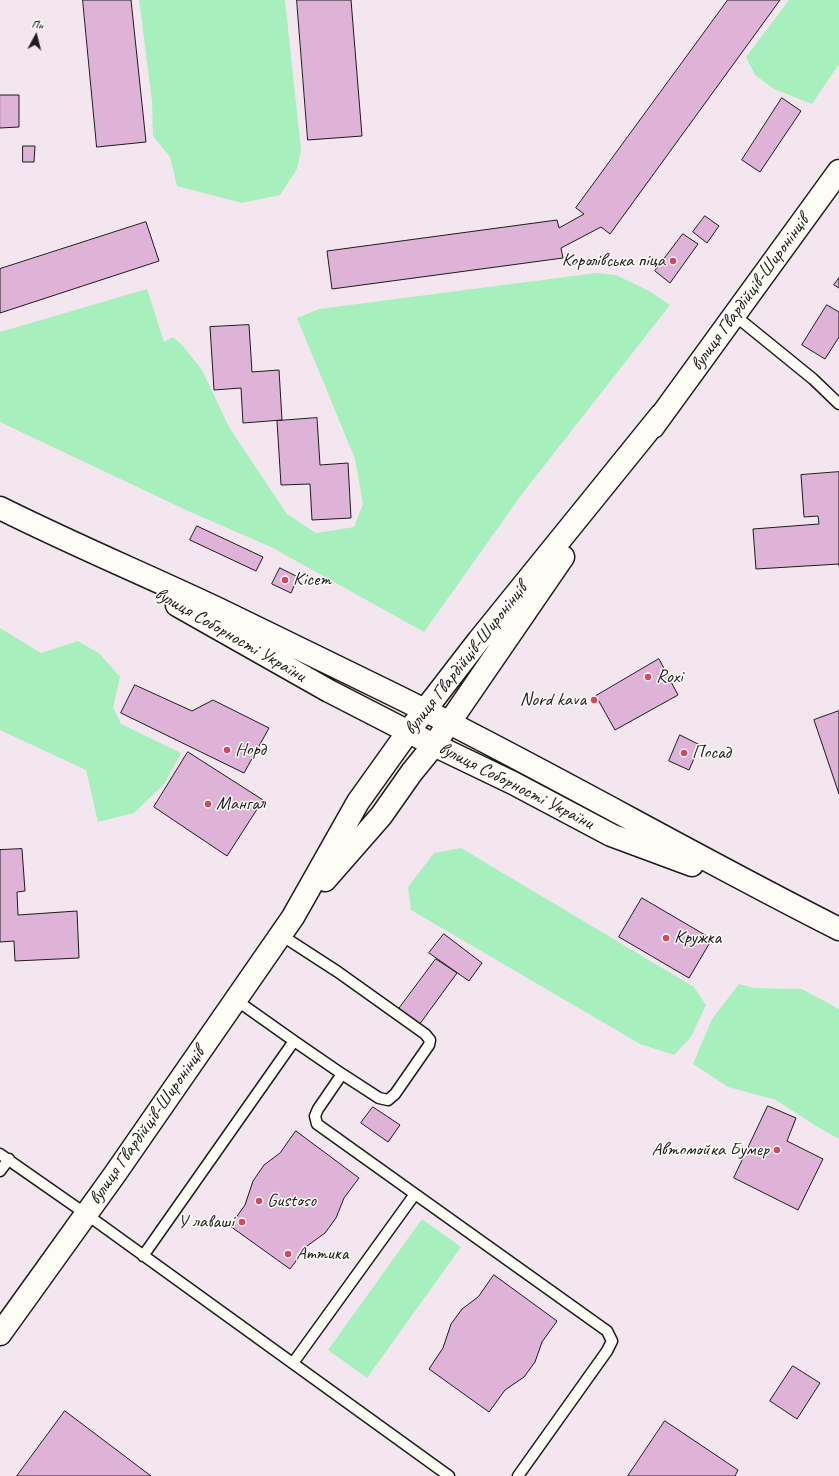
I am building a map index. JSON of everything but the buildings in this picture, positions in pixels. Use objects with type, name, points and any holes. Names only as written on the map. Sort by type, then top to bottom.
[{"type":"main road","name":"вулиця Гвардійців-Широнінців","points":[[287,926],[381,816],[412,772],[434,745],[661,415],[733,314],[839,171]]},
{"type":"main road","name":"вулиця Гвардійців-Широнінців","points":[[0,1334],[86,1214],[287,926],[358,802],[408,732],[479,640],[661,415]]},
{"type":"main road","name":"вулиця Соборності України","points":[[0,508],[58,537],[218,609],[449,723],[839,929]]},
{"type":"main road","name":"вулиця Соборності України","points":[[58,537],[329,691],[434,745],[514,783],[611,835],[775,896]]},
{"type":"lane","points":[[733,314],[808,375],[839,404]]},
{"type":"lane","points":[[236,1000],[379,1098],[388,1100],[395,1094],[429,1045],[430,1040],[425,1034],[338,972],[287,926]]},
{"type":"lane","points":[[144,1256],[294,1041]]},
{"type":"lane","points":[[342,1074],[318,1109],[315,1116],[317,1124],[607,1331],[612,1341],[607,1351],[518,1476]]},
{"type":"lane","points":[[0,1170],[4,1156],[449,1476]]},
{"type":"lane","points":[[293,1363],[415,1194]]},
{"type":"green space","points":[[139,0],[285,0],[301,150],[297,169],[280,195],[242,203],[177,186],[170,157],[153,136],[152,101]]},
{"type":"green space","points":[[789,0],[839,0],[839,64],[812,104],[774,89],[755,75],[746,57]]},
{"type":"green space","points":[[596,273],[616,275],[651,292],[670,305],[522,494],[424,632],[271,547],[188,511],[0,422],[0,332],[147,289],[164,342],[173,337],[183,346],[202,370],[229,427],[287,514],[316,533],[354,527],[363,504],[355,459],[297,318],[319,309]]},
{"type":"green space","points":[[0,628],[41,653],[78,641],[100,654],[120,677],[113,707],[121,724],[181,753],[165,783],[134,813],[98,822],[86,770],[0,730]]},
{"type":"green space","points":[[461,848],[694,987],[706,1005],[691,1037],[674,1055],[640,1044],[411,910],[408,887],[434,853]]},
{"type":"green space","points":[[739,984],[754,988],[802,989],[839,1009],[839,1139],[776,1100],[728,1087],[693,1064],[712,1019]]},
{"type":"green space","points":[[422,1219],[461,1247],[367,1378],[328,1350]]},
{"type":"place","name":"Королівська піца","points":[[673,261]]},
{"type":"place","name":"Кісет","points":[[285,580]]},
{"type":"place","name":"Roxi","points":[[648,677]]},
{"type":"place","name":"Nord kava","points":[[594,700]]},
{"type":"place","name":"Норд","points":[[227,750]]},
{"type":"place","name":"Посад","points":[[684,753]]},
{"type":"place","name":"Мангал","points":[[208,804]]},
{"type":"place","name":"Кружка","points":[[666,938]]},
{"type":"place","name":"Автомойка Бумер","points":[[777,1150]]},
{"type":"place","name":"Gustoso","points":[[259,1201]]},
{"type":"place","name":"У лаваші","points":[[242,1222]]},
{"type":"place","name":"Аттика","points":[[288,1254]]}]
